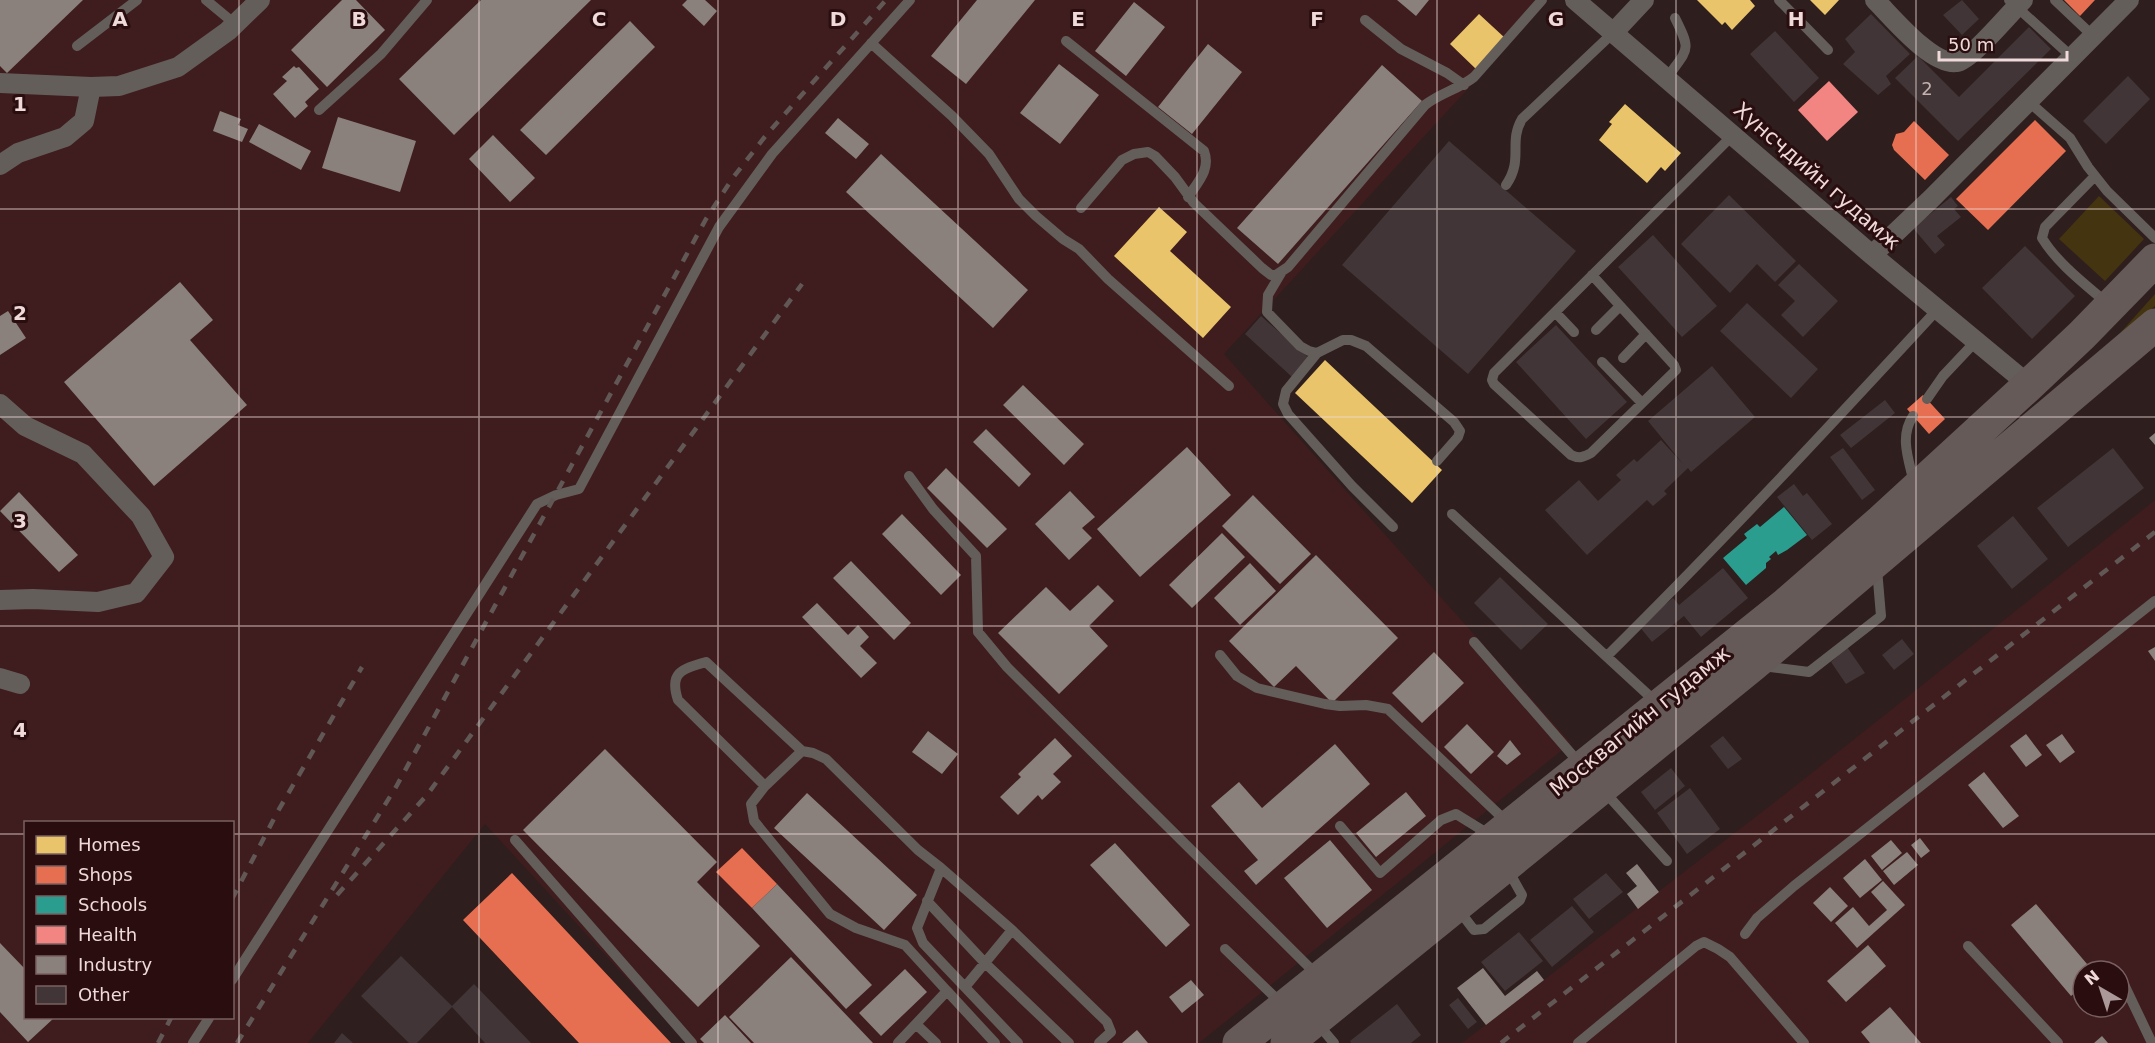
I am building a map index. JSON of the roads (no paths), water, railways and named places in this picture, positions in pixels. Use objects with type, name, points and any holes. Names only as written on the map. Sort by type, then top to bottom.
[{"type":"highway","name":"Москвагийн гудамж","points":[[1592,778],[1660,705],[1787,603],[1916,489],[2029,386],[2155,260]]},
{"type":"highway","name":"Москвагийн гудамж","points":[[1239,1043],[1321,979],[1592,778],[1753,665],[2155,325]]},
{"type":"highway","name":"Москвагийн гудамж","points":[[1287,1043],[1325,1032],[1456,906],[1504,843]]},
{"type":"street","points":[[0,83],[119,86],[178,67],[235,24],[260,0]]},
{"type":"street","name":"Хүнсчдийн гудамж","points":[[1575,0],[1872,255],[2029,386]]},
{"type":"street","points":[[1614,32],[1644,0]]},
{"type":"street","points":[[1875,0],[1928,52],[1943,62],[1959,62],[1974,52],[2016,3]]},
{"type":"street","points":[[1872,255],[1931,199],[2129,0]]},
{"type":"street","points":[[0,165],[18,153],[65,137],[84,121],[91,87]]},
{"type":"street","points":[[0,404],[25,426],[83,454],[141,516],[164,557],[136,593],[98,602],[0,600]]},
{"type":"street","points":[[0,678],[20,684]]},
{"type":"lane","points":[[77,46],[137,0]]},
{"type":"lane","points":[[206,0],[235,24]]},
{"type":"lane","points":[[234,977],[537,504],[556,495],[579,489],[719,227],[772,154],[910,0]]},
{"type":"lane","points":[[1317,353],[1300,346],[1267,312],[1268,295],[1281,273],[1425,105],[1437,96],[1464,85],[1474,77],[1542,0]]},
{"type":"lane","points":[[1779,0],[1828,50]]},
{"type":"lane","points":[[2055,0],[2093,36]]},
{"type":"lane","points":[[319,110],[381,54],[427,1]]},
{"type":"lane","points":[[2016,3],[2072,57]]},
{"type":"lane","points":[[1667,78],[1685,51],[1687,42],[1675,18]]},
{"type":"lane","points":[[1365,20],[1401,49],[1447,73],[1464,85]]},
{"type":"lane","points":[[1506,185],[1516,166],[1516,134],[1522,119],[1614,32]]},
{"type":"lane","points":[[1066,40],[1204,151],[1207,159],[1205,171],[1188,197]]},
{"type":"lane","points":[[871,43],[952,116],[982,147],[1019,199],[1036,216],[1079,249],[1116,286],[1229,386]]},
{"type":"lane","points":[[2028,101],[2070,138],[2107,191],[2155,238]]},
{"type":"lane","points":[[1592,275],[1674,365],[1676,370],[1591,453],[1577,458],[1494,384],[1492,380],[1494,373],[1592,275],[1733,135]]},
{"type":"lane","points":[[1081,208],[1122,160],[1141,152],[1149,152],[1175,177],[1188,197],[1262,268],[1271,275],[1281,273]]},
{"type":"lane","points":[[2095,176],[2045,227],[2042,238],[2049,249],[2110,307]]},
{"type":"lane","points":[[1596,330],[1620,306]]},
{"type":"lane","points":[[1607,656],[1771,489],[1937,309]]},
{"type":"lane","points":[[1555,312],[1574,332]]},
{"type":"lane","points":[[1623,357],[1646,334]]},
{"type":"lane","points":[[1393,527],[1352,486],[1288,414],[1283,404],[1286,392],[1317,353],[1343,340],[1357,341],[1390,365],[1460,431],[1458,438],[1437,461]]},
{"type":"lane","points":[[1927,399],[1943,376],[1976,341]]},
{"type":"lane","points":[[1602,362],[1642,404]]},
{"type":"lane","points":[[1913,416],[1906,426],[1905,442],[1916,489]]},
{"type":"lane","points":[[909,476],[933,508],[976,556],[978,632],[1007,667],[1321,979]]},
{"type":"lane","points":[[1452,514],[1660,705]]},
{"type":"lane","points":[[1753,665],[1809,672],[1881,616],[1876,560]]},
{"type":"lane","points":[[1745,934],[1757,918],[1794,886],[2155,601]]},
{"type":"lane","points":[[1474,642],[1667,861]]},
{"type":"lane","points":[[1220,655],[1237,676],[1257,688],[1325,704],[1366,705],[1388,709],[1504,843]]},
{"type":"lane","points":[[765,786],[678,700],[673,686],[679,673],[706,662],[802,752],[813,753],[826,759],[918,850],[1012,930],[1107,1022],[1111,1032],[1099,1043]]},
{"type":"lane","points":[[802,752],[765,786],[752,804],[754,821],[830,914],[856,928],[905,945],[995,1043]]},
{"type":"lane","points":[[1340,826],[1380,873],[1441,820],[1456,814],[1504,843]]},
{"type":"lane","points":[[515,840],[692,1043]]},
{"type":"lane","points":[[941,868],[917,928],[923,943],[1018,1043]]},
{"type":"lane","points":[[927,901],[985,963],[1069,1043]]},
{"type":"lane","points":[[965,987],[1012,930]]},
{"type":"lane","points":[[1578,1043],[1696,946],[1704,942],[1730,957],[1804,1043]]},
{"type":"lane","points":[[1968,946],[2058,1043]]},
{"type":"lane","points":[[1226,949],[1286,1007]]},
{"type":"lane","points":[[898,1043],[947,991]]},
{"type":"lane","points":[[2131,999],[2152,1043]]},
{"type":"lane","points":[[192,1043],[208,1019]]},
{"type":"lane","points":[[916,1024],[936,1043]]},
{"type":"railway","points":[[237,1043],[396,787],[706,219],[732,179],[767,134],[886,0]]},
{"type":"railway","points":[[337,895],[427,795],[802,284]]},
{"type":"railway","points":[[1501,1043],[2155,532]]},
{"type":"railway","points":[[234,895],[278,811],[362,667]]},
{"type":"railway","points":[[158,1043],[170,1019]]}]
